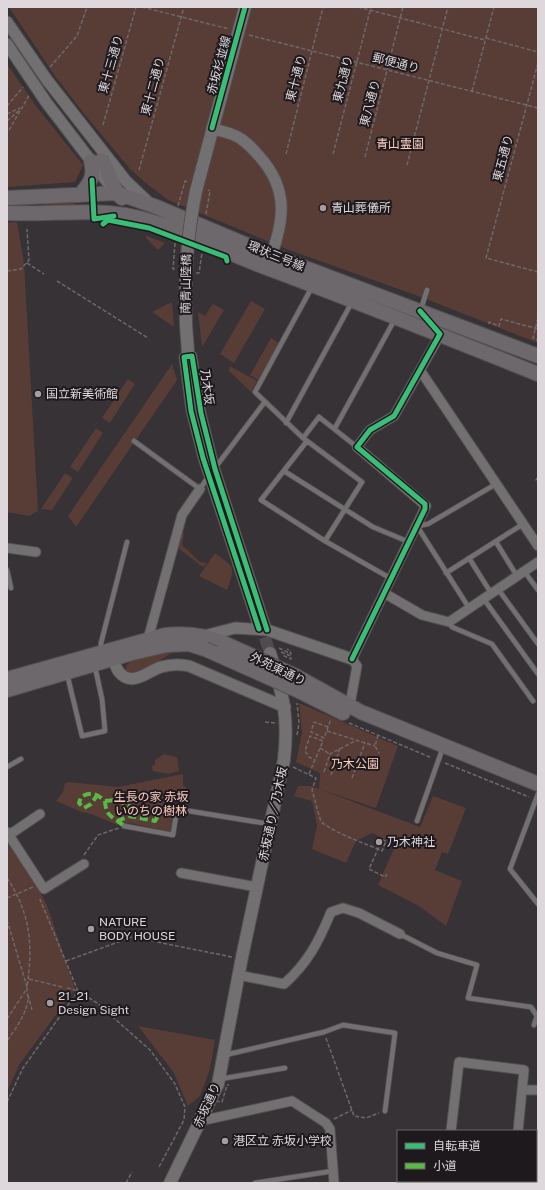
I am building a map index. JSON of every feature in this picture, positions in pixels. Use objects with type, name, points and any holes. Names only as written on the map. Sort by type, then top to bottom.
[{"type":"main road","name":"赤坂杉並線","points":[[197,188],[244,7]]},
{"type":"main road","points":[[80,195],[92,180],[96,161],[107,168],[117,193],[202,248]]},
{"type":"main road","name":"南青山陸橋","points":[[188,353],[185,312],[186,272],[190,226],[197,188]]},
{"type":"main road","points":[[82,213],[99,208],[117,193]]},
{"type":"main road","name":"環状三号線","points":[[7,198],[117,193],[154,206],[271,255],[538,356]]},
{"type":"main road","name":"環状三号線","points":[[7,213],[82,213],[124,215],[141,219],[202,248],[314,284],[538,374]]},
{"type":"main road","name":"外苑東通り","points":[[7,690],[94,665],[108,654],[148,639],[180,634],[204,643],[298,696],[538,784]]},
{"type":"main road","name":"外苑東通り","points":[[7,679],[108,654],[173,644],[224,643],[296,676],[348,714],[440,756],[537,795]]},
{"type":"main road","name":"赤坂通り／乃木坂","points":[[238,975],[284,760],[287,738],[285,707],[274,653]]},
{"type":"main road","name":"赤坂通り","points":[[170,1183],[196,1119],[224,1082],[223,1055],[238,975]]},
{"type":"street","points":[[7,22],[59,98],[96,161]]},
{"type":"street","points":[[7,44],[46,102],[96,161]]},
{"type":"street","points":[[59,98],[129,185],[146,201],[154,206]]},
{"type":"street","points":[[212,128],[235,136],[252,148],[265,163],[278,187],[281,196],[281,221],[266,268]]},
{"type":"street","points":[[7,218],[35,214]]},
{"type":"street","points":[[352,658],[425,509],[425,504],[357,447],[370,430],[394,416],[440,334],[420,311]]},
{"type":"street","name":"乃木坂","points":[[212,473],[192,356],[184,357],[191,411],[263,629]]},
{"type":"street","points":[[420,370],[538,546]]},
{"type":"street","points":[[148,639],[182,515],[200,489]]},
{"type":"street","points":[[7,548],[36,552]]},
{"type":"street","points":[[384,593],[422,615],[449,622],[538,562]]},
{"type":"street","points":[[204,643],[235,628],[263,629],[352,658],[357,666],[348,714]]},
{"type":"street","points":[[108,654],[119,672],[129,679],[137,679],[161,667],[180,664],[189,666],[285,707]]},
{"type":"street","points":[[40,814],[8,833],[44,889],[84,864]]},
{"type":"street","points":[[181,873],[257,887]]},
{"type":"street","points":[[238,975],[284,984],[298,972],[317,944],[331,912],[343,908],[359,913],[400,934]]},
{"type":"street","points":[[451,1130],[459,1062],[524,1070],[518,1130]]},
{"type":"street","points":[[523,1090],[538,1090]]},
{"type":"street","points":[[196,1119],[292,1101],[325,1122],[330,1129],[334,1183]]},
{"type":"lane","points":[[314,284],[255,392],[264,403],[305,439],[362,482],[325,540]]},
{"type":"lane","points":[[420,311],[428,290]]},
{"type":"lane","points":[[286,423],[353,300]]},
{"type":"lane","points":[[335,428],[396,317]]},
{"type":"lane","points":[[134,441],[200,489],[264,403]]},
{"type":"lane","points":[[357,447],[335,428],[319,417],[284,471],[261,500],[390,578]]},
{"type":"lane","points":[[284,471],[373,527],[409,542]]},
{"type":"lane","points":[[469,608],[416,526],[428,524],[496,484]]},
{"type":"lane","points":[[446,573],[523,524]]},
{"type":"lane","points":[[108,654],[101,643],[127,542]]},
{"type":"lane","points":[[496,542],[521,573],[538,590]]},
{"type":"lane","points":[[469,558],[538,674]]},
{"type":"lane","points":[[7,570],[11,588]]},
{"type":"lane","points":[[491,593],[538,644]]},
{"type":"lane","points":[[449,622],[452,627],[492,644],[533,701]]},
{"type":"lane","points":[[68,678],[82,736],[105,731],[102,699],[94,665]]},
{"type":"lane","points":[[417,821],[440,756]]},
{"type":"lane","points":[[7,768],[21,759]]},
{"type":"lane","points":[[537,795],[510,869],[538,904]]},
{"type":"lane","points":[[124,826],[173,835],[177,809],[270,824]]},
{"type":"lane","points":[[400,934],[437,953],[477,965],[468,998],[531,1007],[538,1016],[534,1025]]},
{"type":"lane","points":[[223,1055],[324,1032],[343,1026],[395,1033],[385,1111]]},
{"type":"lane","points":[[224,1082],[285,1068]]},
{"type":"lane","points":[[255,1183],[333,1171]]},
{"type":"path","points":[[48,70],[77,36],[87,7]]},
{"type":"path","points":[[142,7],[229,29]]},
{"type":"path","points":[[358,7],[538,52]]},
{"type":"path","points":[[407,165],[448,7]]},
{"type":"path","points":[[472,92],[494,7]]},
{"type":"path","points":[[7,106],[25,83]]},
{"type":"path","points":[[9,130],[30,91]]},
{"type":"path","points":[[7,114],[22,108]]},
{"type":"path","points":[[7,121],[22,108]]},
{"type":"path","points":[[178,206],[185,181],[197,188],[210,191],[205,216]]},
{"type":"path","points":[[7,271],[21,269],[29,260],[27,229]]},
{"type":"path","points":[[170,236],[184,241]]},
{"type":"path","points":[[175,243],[173,269],[177,269]]},
{"type":"path","points":[[196,273],[199,273],[202,248]]},
{"type":"path","points":[[27,263],[44,274]]},
{"type":"path","points":[[57,281],[148,338]]},
{"type":"path","points":[[538,318],[537,328],[533,338],[538,340]]},
{"type":"path","points":[[489,322],[499,326],[501,319],[537,328]]},
{"type":"path","points":[[538,477],[536,480],[538,484]]},
{"type":"path","points":[[274,653],[291,659],[291,656],[277,650],[276,647],[290,654],[290,651],[287,649]]},
{"type":"path","points":[[297,735],[299,723],[298,696]]},
{"type":"path","points":[[348,714],[378,735],[440,756],[537,795]]},
{"type":"path","points":[[328,728],[314,722],[310,732],[324,738],[327,731],[333,715]]},
{"type":"path","points":[[265,722],[276,723]]},
{"type":"path","points":[[327,731],[375,746],[379,753]]},
{"type":"path","points":[[375,746],[378,735]]},
{"type":"path","points":[[309,774],[315,760],[323,741],[310,736],[305,750],[307,755],[315,760]]},
{"type":"path","points":[[324,772],[330,754],[358,740]]},
{"type":"path","points":[[352,778],[365,743]]},
{"type":"path","points":[[320,748],[330,754]]},
{"type":"path","points":[[331,774],[340,748]]},
{"type":"path","points":[[292,766],[316,778],[312,790],[321,822],[329,828],[378,849],[382,851],[386,841],[382,840],[378,849],[369,869],[385,876],[386,874]]},
{"type":"path","points":[[84,864],[82,857],[98,835],[124,826]]},
{"type":"path","points":[[7,878],[17,894],[24,910],[29,932],[31,955],[26,1007],[19,1022],[7,1041]]},
{"type":"path","points":[[33,884],[78,991]]},
{"type":"path","points":[[7,898],[35,886]]},
{"type":"path","points":[[7,920],[32,1010]]},
{"type":"path","points":[[66,961],[132,936],[234,957],[242,957]]},
{"type":"path","points":[[29,979],[62,987]]},
{"type":"path","points":[[67,988],[78,991],[97,1003],[150,1050],[168,1073],[181,1097],[185,1107],[184,1120],[159,1167]]},
{"type":"path","points":[[7,1018],[27,989]]},
{"type":"path","points":[[7,1102],[23,1068],[78,991]]},
{"type":"path","points":[[324,1032],[354,1116],[366,1118],[385,1111]]},
{"type":"path","points":[[196,1119],[194,1118],[203,1099],[222,1102],[226,1085],[224,1082]]},
{"type":"path","points":[[325,1122],[352,1110]]},
{"type":"path","points":[[126,1183],[132,1172]]},
{"type":"green space","name":"青山霊園","points":[[9,7],[538,7],[538,343],[421,297],[289,250],[168,200],[131,170],[85,115],[55,76]]},
{"type":"green space","points":[[7,64],[36,106],[83,165],[75,182],[7,187]]},
{"type":"green space","points":[[75,199],[75,207],[43,206],[42,202]]},
{"type":"green space","points":[[17,222],[24,263],[38,511],[29,516],[7,512],[7,223]]},
{"type":"green space","points":[[145,235],[165,243],[158,250]]},
{"type":"green space","points":[[251,301],[265,309],[234,363],[220,354]]},
{"type":"green space","points":[[172,302],[174,327],[152,312]]},
{"type":"green space","points":[[213,304],[224,310],[202,347],[198,312],[205,316]]},
{"type":"green space","points":[[271,338],[279,343],[258,380],[250,375]]},
{"type":"green space","points":[[172,364],[177,380],[76,527],[68,516]]},
{"type":"green space","points":[[230,366],[257,381],[251,392],[229,371]]},
{"type":"green space","points":[[128,379],[135,384],[110,423],[102,418]]},
{"type":"green space","points":[[96,428],[103,433],[78,472],[70,467]]},
{"type":"green space","points":[[65,473],[73,478],[52,510],[41,509]]},
{"type":"green space","points":[[181,532],[184,533],[182,545],[200,562],[207,563],[203,567],[178,548],[177,543]]},
{"type":"green space","points":[[215,553],[232,568],[227,590],[199,576]]},
{"type":"green space","points":[[177,650],[137,674],[126,672],[126,666],[132,660]]},
{"type":"green space","name":"乃木公園","points":[[299,703],[398,746],[376,808],[319,789],[320,773],[296,762],[302,733]]},
{"type":"green space","points":[[164,754],[177,757],[179,771],[168,774],[153,771],[152,766],[155,765],[155,760]]},
{"type":"green space","name":"生長の家 赤坂 いのちの樹林","points":[[183,774],[183,786],[186,787],[186,791],[179,790],[176,792],[171,832],[130,823],[120,826],[56,801],[63,792],[65,783],[69,782],[118,787]]},
{"type":"green space","name":"乃木神社","points":[[298,786],[311,786],[420,827],[433,796],[466,808],[448,854],[442,852],[435,870],[462,881],[446,926],[419,906],[378,885],[396,844],[372,833],[356,841],[346,863],[312,849],[317,825],[312,801],[294,796]]},
{"type":"green space","points":[[7,840],[37,885],[48,908],[75,989],[19,1065],[7,1092]]},
{"type":"green space","points":[[138,1026],[215,1040],[210,1069],[200,1096],[188,1106],[174,1073]]},
{"type":"tunnel","points":[[191,378],[202,436]]},
{"type":"tunnel","points":[[259,620],[270,653]]},
{"type":"marked path","points":[[98,794],[91,804],[84,808],[79,803],[81,797],[85,795],[97,795],[99,797],[105,801],[109,814],[124,826]]},
{"type":"marked path","points":[[105,801],[117,800],[137,810],[177,809]]},
{"type":"marked path","points":[[117,821],[130,816],[155,821],[162,809]]},
{"type":"cycle path","points":[[212,128],[245,7]]},
{"type":"cycle path","points":[[92,180],[94,219],[114,216]]},
{"type":"cycle path","points":[[103,224],[108,220],[149,228],[226,257],[227,261]]},
{"type":"cycle path","points":[[352,659],[425,509],[425,504],[357,447],[370,430],[394,416],[440,334],[420,311]]},
{"type":"cycle path","points":[[259,629],[203,458],[191,411],[184,357],[192,356],[201,413],[215,469],[267,630]]},
{"type":"place","name":"青山葬儀所","points":[[323,208]]},
{"type":"place","name":"国立新美術館","points":[[38,394]]},
{"type":"place","name":"乃木神社","points":[[379,842]]},
{"type":"place","name":"NATURE BODY HOUSE","points":[[91,929]]},
{"type":"place","name":"21_21 Design Sight","points":[[50,1003]]},
{"type":"place","name":"港区立 赤坂小学校","points":[[225,1141]]}]
